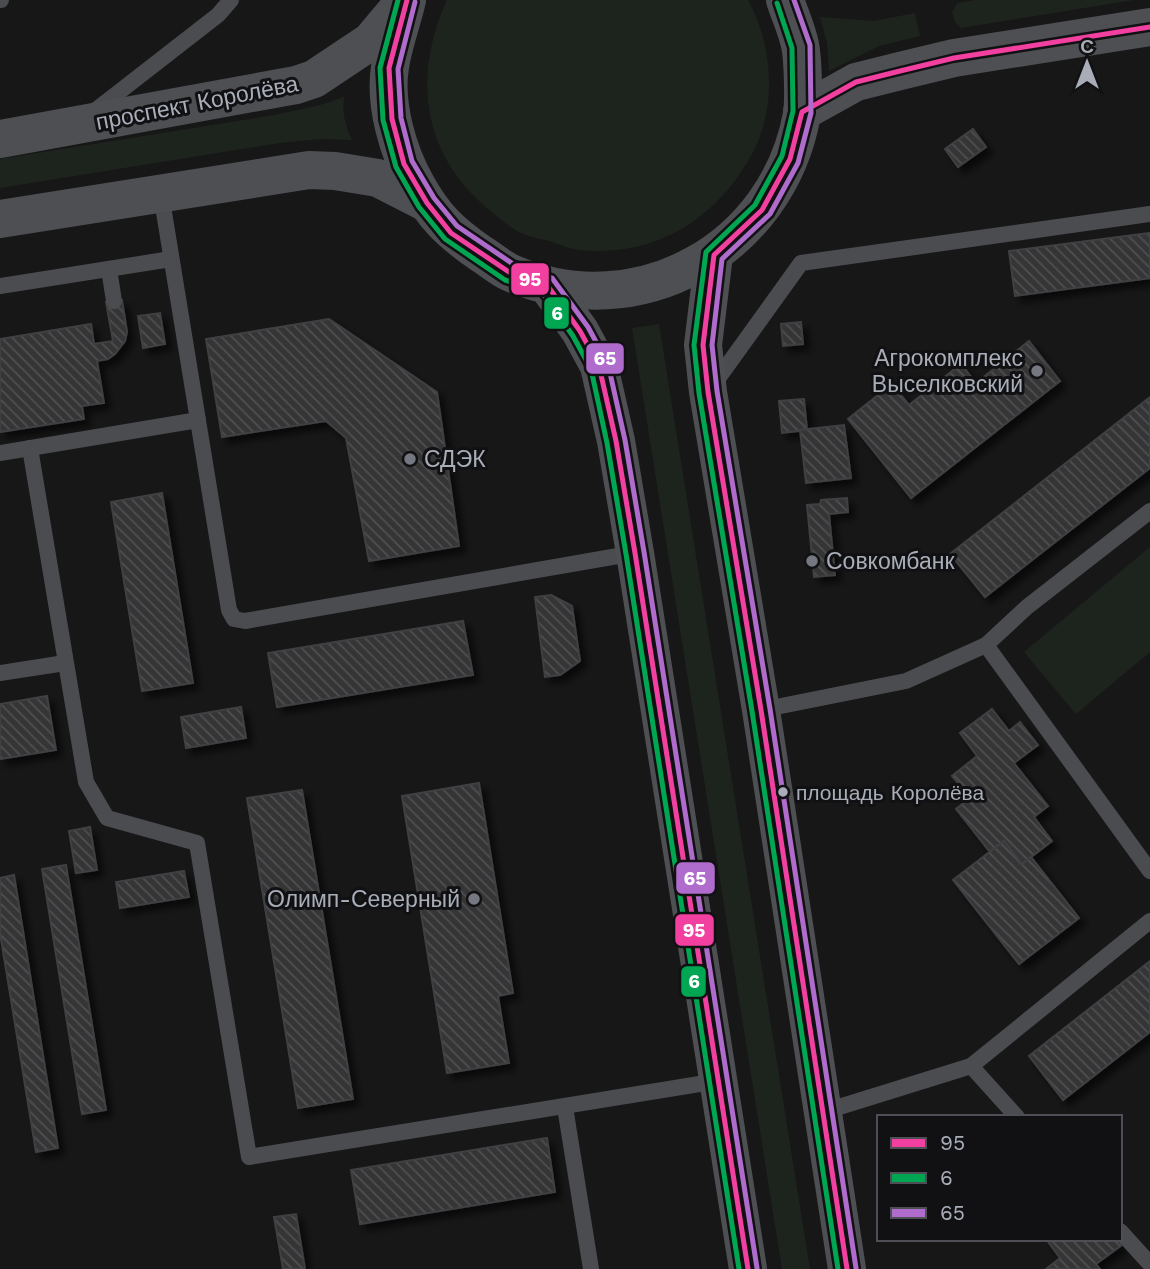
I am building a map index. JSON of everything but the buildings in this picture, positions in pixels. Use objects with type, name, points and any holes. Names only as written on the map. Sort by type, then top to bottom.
[{"type":"main road","name":"проспект Королёва","points":[[0,139],[296,85],[314,79],[371,41],[406,0]]},
{"type":"main road","points":[[406,0],[389,68],[391,119],[404,164],[427,203],[451,233],[509,272],[547,285],[597,292],[637,288],[676,276],[714,255],[762,210],[790,159],[802,112],[801,46],[785,0]]},
{"type":"main road","points":[[802,112],[856,82],[954,58],[1150,27]]},
{"type":"main road","points":[[0,219],[309,170],[378,178],[427,203]]},
{"type":"main road","points":[[714,255],[703,345],[708,392],[761,710],[848,1269]]},
{"type":"main road","points":[[547,285],[580,331],[599,366],[616,441],[748,1269]]},
{"type":"lane","points":[[74,127],[218,15],[231,0]]},
{"type":"lane","points":[[160,194],[229,610],[234,619],[245,621],[635,553]]},
{"type":"lane","points":[[708,392],[801,263],[1150,214]]},
{"type":"lane","points":[[0,286],[172,259]]},
{"type":"lane","points":[[109,269],[114,301]]},
{"type":"lane","points":[[0,453],[198,420]]},
{"type":"lane","points":[[30,448],[86,782],[107,818],[197,843],[249,1157],[718,1081]]},
{"type":"lane","points":[[761,710],[906,681],[986,645],[1027,607],[1150,511]]},
{"type":"lane","points":[[986,645],[1150,871]]},
{"type":"lane","points":[[0,673],[65,663]]},
{"type":"lane","points":[[823,1112],[971,1066],[1150,921]]},
{"type":"lane","points":[[971,1066],[1015,1115]]},
{"type":"lane","points":[[565,1107],[591,1269]]},
{"type":"lane","points":[[1122,1233],[1150,1264]]},
{"type":"shaded area","points":[[447,0],[748,0],[762,35],[769,73],[767,112],[755,148],[724,194],[684,228],[661,239],[609,251],[580,250],[522,234],[469,191],[451,168],[438,142],[430,116],[427,88],[429,59]]},
{"type":"shaded area","points":[[975,0],[1134,0],[961,28],[955,22],[952,12],[957,3]]},
{"type":"shaded area","points":[[915,13],[920,36],[879,46],[829,71],[827,43],[820,17],[874,21]]},
{"type":"shaded area","points":[[344,97],[345,119],[352,140],[322,139],[280,143],[0,188],[0,159],[274,115]]},
{"type":"shaded area","points":[[659,324],[810,1269],[782,1269],[632,328]]},
{"type":"shaded area","points":[[1150,547],[1150,652],[1076,714],[1024,652]]},
{"type":"transit line","name":"6","points":[[398,0],[380,68],[383,120],[396,167],[419,207],[445,239],[505,280],[542,292],[573,336],[591,369],[626,554],[739,1269]]},
{"type":"transit line","name":"95","points":[[407,0],[389,68],[392,119],[404,164],[427,203],[451,233],[509,272],[547,285],[580,331],[599,366],[616,441],[635,553],[748,1269]]},
{"type":"transit line","name":"65","points":[[794,0],[810,45],[811,113],[798,163],[770,214],[722,259],[712,345],[717,391],[770,709],[856,1268]]},
{"type":"transit line","name":"65","points":[[415,2],[398,69],[401,118],[412,161],[434,198],[457,226],[513,264],[552,278],[588,327],[608,364],[625,440],[644,552],[757,1268]]},
{"type":"transit line","name":"6","points":[[777,3],[792,48],[793,111],[782,156],[755,205],[706,252],[694,345],[699,393],[752,711],[838,1269]]},
{"type":"transit line","name":"95","points":[[847,1269],[761,710],[708,392],[703,345],[714,255],[762,210],[790,159],[802,112],[856,82],[954,58],[1150,27]]},
{"type":"place","name":"Агрокомплекс Выселковский","points":[[1037,371]]},
{"type":"place","name":"СДЭК","points":[[410,459]]},
{"type":"place","name":"Совкомбанк","points":[[812,561]]},
{"type":"place","name":"площадь Королёва","points":[[783,792]]},
{"type":"place","name":"Олимп-Северный","points":[[474,899]]}]
